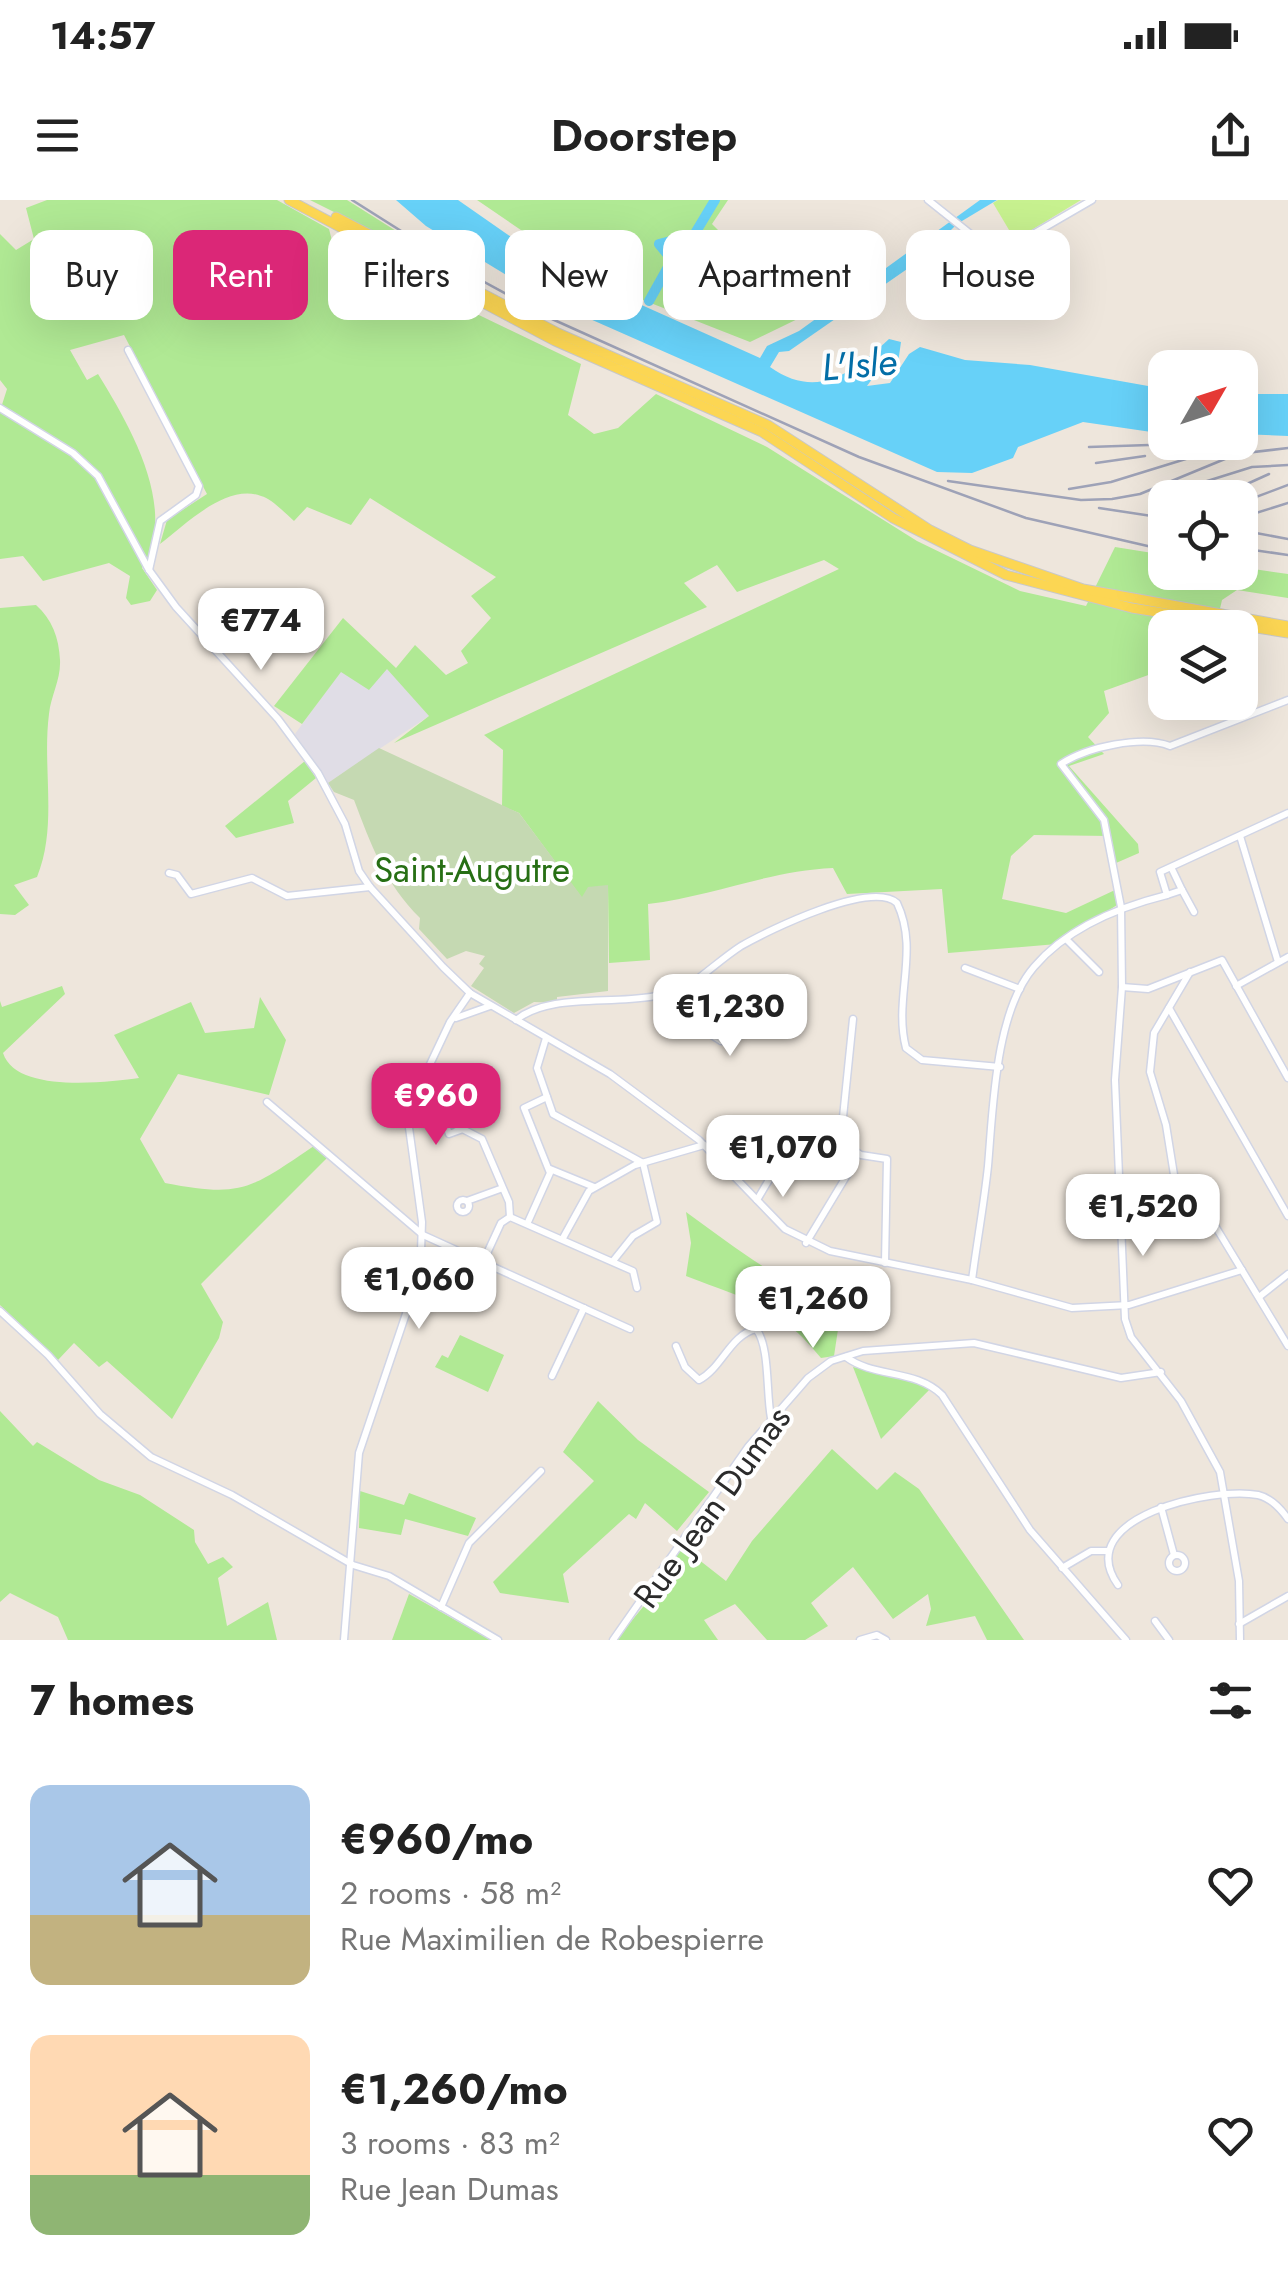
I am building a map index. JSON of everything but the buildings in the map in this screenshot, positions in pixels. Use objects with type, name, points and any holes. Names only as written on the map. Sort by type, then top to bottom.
[{"type":"main road","points":[[290,200],[555,341],[797,448]]},
{"type":"main road","points":[[302,200],[558,333],[768,425],[797,448],[930,530],[1004,564],[1082,589],[1288,629]]},
{"type":"street","points":[[928,200],[954,218],[987,251],[1004,253],[1092,200]]},
{"type":"street","points":[[128,350],[199,486],[196,496],[160,521],[149,570]]},
{"type":"street","points":[[0,408],[73,453],[98,476],[149,570],[176,608],[278,719],[318,773],[345,824],[359,871],[370,887],[470,993],[610,1074],[705,1144],[785,1229],[806,1242],[972,1280],[1072,1308],[1122,1305],[1242,1270]]},
{"type":"street","points":[[1240,1640],[1239,1581],[1220,1472],[1161,1372],[1131,1338],[1122,1305],[1125,1259],[1115,1080],[1122,987],[1121,907],[1104,820],[1061,764],[1156,740],[1170,746],[1288,700]]},
{"type":"street","points":[[1167,895],[1160,872],[1288,813]]},
{"type":"street","points":[[1240,836],[1278,962]]},
{"type":"street","points":[[1171,868],[1194,912]]},
{"type":"street","points":[[169,873],[177,875],[191,894],[252,878],[287,896],[370,887]]},
{"type":"street","points":[[972,1280],[988,1128],[1020,989],[1033,968],[1068,940],[1121,907],[1182,890]]},
{"type":"street","points":[[516,1020],[536,1006],[585,1004],[690,984],[742,946],[846,900],[891,898],[903,914],[910,943],[902,1010],[906,1048],[922,1060],[1000,1068]]},
{"type":"street","points":[[1068,940],[1099,972]]},
{"type":"street","points":[[1236,986],[1288,957]]},
{"type":"street","points":[[1122,987],[1148,989],[1222,960],[1288,1078]]},
{"type":"street","points":[[965,968],[1020,989]]},
{"type":"street","points":[[1190,972],[1154,1032],[1150,1072],[1166,1125],[1175,1182],[1217,1228],[1288,1346]]},
{"type":"street","points":[[690,984],[696,998],[688,1020],[721,1041]]},
{"type":"street","points":[[344,1640],[359,1453],[413,1293],[423,1234],[407,1127],[410,1102],[450,1022],[470,993]]},
{"type":"street","points":[[450,1022],[490,1006]]},
{"type":"street","points":[[1169,1008],[1288,1216]]},
{"type":"street","points":[[852,1019],[842,1127],[847,1146],[860,1155],[887,1159],[885,1263]]},
{"type":"street","points":[[546,1038],[538,1068],[555,1117],[642,1163],[658,1222],[633,1236],[613,1261]]},
{"type":"street","points":[[442,1118],[458,1087]]},
{"type":"street","points":[[547,1097],[524,1108],[550,1168],[595,1187]]},
{"type":"street","points":[[267,1102],[423,1234],[630,1329]]},
{"type":"street","points":[[410,1102],[442,1118],[449,1134],[463,1129],[485,1142],[500,1189],[509,1202],[510,1217]]},
{"type":"street","points":[[758,1200],[793,1140]]},
{"type":"street","points":[[564,1238],[584,1194],[642,1163],[705,1144]]},
{"type":"street","points":[[528,1222],[550,1168]]},
{"type":"street","points":[[806,1242],[848,1175]]},
{"type":"street","points":[[468,1201],[500,1189]]},
{"type":"street","points":[[483,1262],[500,1226],[510,1217]]},
{"type":"street","points":[[510,1217],[633,1271],[637,1288]]},
{"type":"street","points":[[1259,1297],[1288,1274]]},
{"type":"street","points":[[552,1376],[584,1308]]},
{"type":"street","points":[[0,1311],[48,1355],[100,1414],[151,1457],[232,1495],[353,1565],[389,1576],[498,1640]]},
{"type":"street","points":[[676,1346],[685,1366],[699,1380],[740,1336],[756,1329],[765,1344],[764,1382],[772,1419]]},
{"type":"street","name":"Rue Jean Dumas","points":[[612,1640],[650,1592],[670,1554],[701,1510],[772,1419],[818,1368],[845,1356],[974,1343],[1121,1378],[1161,1372]]},
{"type":"street","points":[[845,1356],[856,1365],[914,1378],[936,1388],[1030,1530],[1126,1640]]},
{"type":"street","points":[[442,1607],[469,1543],[541,1471]]},
{"type":"street","points":[[1118,1585],[1109,1573],[1109,1551],[1124,1530],[1161,1506],[1225,1496],[1261,1496],[1288,1519]]},
{"type":"street","points":[[1161,1506],[1174,1555]]},
{"type":"street","points":[[1062,1568],[1091,1551],[1109,1551]]},
{"type":"street","points":[[1238,1624],[1288,1596]]},
{"type":"street","points":[[1155,1622],[1169,1640]]},
{"type":"street","points":[[860,1640],[872,1636],[886,1640]]},
{"type":"shaded area","points":[[387,668],[429,716],[328,783],[295,734],[341,671]]},
{"type":"green space","points":[[47,200],[277,200],[329,229],[328,320],[485,318],[581,364],[568,415],[594,434],[618,428],[656,394],[767,447],[917,541],[1020,591],[1086,606],[1115,547],[1148,552],[1148,590],[1237,590],[1222,600],[1220,610],[1148,610],[1148,675],[1104,691],[1109,713],[1088,737],[1104,754],[1069,766],[1138,844],[1139,853],[1116,863],[1110,836],[1034,835],[1011,856],[1002,899],[1066,913],[1115,890],[1117,905],[1057,944],[948,953],[942,889],[847,894],[833,868],[809,870],[648,904],[650,960],[609,963],[608,886],[582,898],[519,813],[502,806],[503,750],[484,735],[839,569],[824,560],[737,592],[717,565],[684,583],[707,607],[394,743],[429,716],[387,669],[369,690],[341,672],[302,724],[274,706],[343,618],[396,668],[415,645],[446,675],[468,663],[461,651],[491,618],[471,596],[496,577],[370,498],[351,525],[307,507],[294,521],[265,498],[234,495],[207,508],[160,544],[167,520],[207,494],[124,335],[70,350],[87,380],[98,374],[124,418],[146,468],[155,520],[152,545],[142,568],[157,590],[150,601],[131,605],[126,598],[130,576],[109,563],[43,581],[23,556],[0,559],[0,411],[7,389],[0,380],[0,234],[16,250],[30,241],[30,320],[153,320],[153,230],[32,230],[26,208]]},
{"type":"green space","points":[[310,200],[347,200],[395,230],[370,230]]},
{"type":"green space","points":[[477,200],[728,200],[712,224],[718,230],[663,230],[663,308],[643,300],[643,230],[521,230]]},
{"type":"green space","points":[[1081,200],[1032,230],[1009,230],[993,203]]},
{"type":"green space","points":[[694,320],[795,320],[750,342]]},
{"type":"green space","points":[[1258,570],[1288,574],[1288,598],[1237,590],[1258,590]]},
{"type":"green space","points":[[36,605],[54,629],[60,660],[47,734],[47,838],[37,877],[14,885],[29,905],[15,915],[0,914],[0,608]]},
{"type":"green space","name":"Saint-Augutre","points":[[379,748],[519,813],[582,897],[588,887],[608,885],[608,991],[557,997],[557,1003],[534,1002],[514,1013],[471,986],[484,968],[479,964],[485,956],[466,951],[447,959],[419,929],[420,918],[388,877],[354,800],[334,792],[328,783]]},
{"type":"green space","points":[[305,761],[316,778],[288,801],[294,823],[236,838],[225,826]]},
{"type":"green space","points":[[62,986],[65,994],[3,1053],[11,1066],[25,1075],[64,1082],[139,1078],[114,1035],[191,1002],[205,1033],[254,1028],[260,997],[286,1040],[269,1095],[178,1074],[140,1139],[165,1183],[230,1189],[259,1181],[314,1146],[328,1157],[201,1284],[223,1322],[219,1338],[172,1419],[107,1361],[99,1367],[74,1343],[58,1360],[0,1305],[0,1001],[2,1007]]},
{"type":"green space","points":[[686,1212],[780,1276],[842,1303],[834,1356],[821,1358],[790,1325],[760,1305],[686,1276],[691,1243]]},
{"type":"green space","points":[[460,1335],[504,1355],[488,1392],[435,1367],[442,1355],[448,1358]]},
{"type":"green space","points":[[853,1367],[923,1383],[932,1387],[881,1439]]},
{"type":"green space","points":[[598,1401],[638,1440],[709,1492],[677,1531],[645,1503],[636,1519],[629,1514],[563,1574],[569,1603],[500,1593],[493,1582],[594,1481],[563,1452]]},
{"type":"green space","points":[[0,1411],[33,1446],[37,1442],[99,1480],[140,1495],[194,1530],[195,1542],[208,1564],[223,1557],[233,1567],[218,1578],[227,1626],[268,1602],[277,1640],[68,1640],[58,1617],[10,1593],[0,1602]]},
{"type":"green space","points":[[832,1449],[877,1490],[895,1472],[919,1489],[1024,1640],[987,1640],[975,1616],[926,1626],[931,1609],[928,1594],[893,1619],[853,1567],[811,1603],[828,1626],[805,1640],[767,1640],[735,1604],[704,1620],[718,1640],[616,1640],[656,1591],[680,1545],[726,1581],[752,1541]]},
{"type":"green space","points":[[360,1491],[404,1505],[409,1493],[476,1518],[468,1536],[405,1519],[401,1535],[359,1528]]},
{"type":"green space","points":[[409,1594],[491,1640],[392,1640]]},
{"type":"water","points":[[396,200],[458,200],[505,233],[505,274],[485,262],[485,230],[433,230]]},
{"type":"water","points":[[980,200],[997,200],[951,230],[939,230]]},
{"type":"water","points":[[906,254],[906,270],[886,284],[886,268]]},
{"type":"water","name":"L'Isle","points":[[643,306],[663,315],[663,320],[675,320],[760,358],[767,346],[814,320],[834,320],[789,351],[779,352],[770,367],[804,382],[819,382],[848,371],[889,339],[901,342],[898,363],[875,375],[867,386],[890,383],[909,354],[920,347],[965,360],[1030,365],[1148,386],[1148,432],[1083,422],[1018,447],[1013,458],[972,473],[937,472],[592,320],[643,320]]},
{"type":"water","points":[[1258,394],[1288,394],[1288,436],[1258,435]]},
{"type":"waterway","points":[[649,301],[672,260],[659,244],[694,235],[715,200]]},
{"type":"railway","points":[[352,200],[466,272],[552,319],[859,457],[1026,518],[1148,546]]},
{"type":"railway","points":[[1089,447],[1148,445]]},
{"type":"railway","points":[[948,481],[1081,500],[1112,499],[1140,494],[1237,454],[1288,448]]},
{"type":"railway","points":[[1096,463],[1145,456]]},
{"type":"railway","points":[[1069,489],[1111,482],[1182,460]]},
{"type":"railway","points":[[1210,480],[1252,467],[1288,465]]},
{"type":"railway","points":[[1256,480],[1269,474]]},
{"type":"railway","points":[[1258,496],[1288,485]]},
{"type":"railway","points":[[1258,512],[1288,503]]},
{"type":"railway","points":[[1099,508],[1148,515]]},
{"type":"railway","points":[[1258,533],[1288,539]]},
{"type":"railway","points":[[1258,551],[1288,555]]}]
